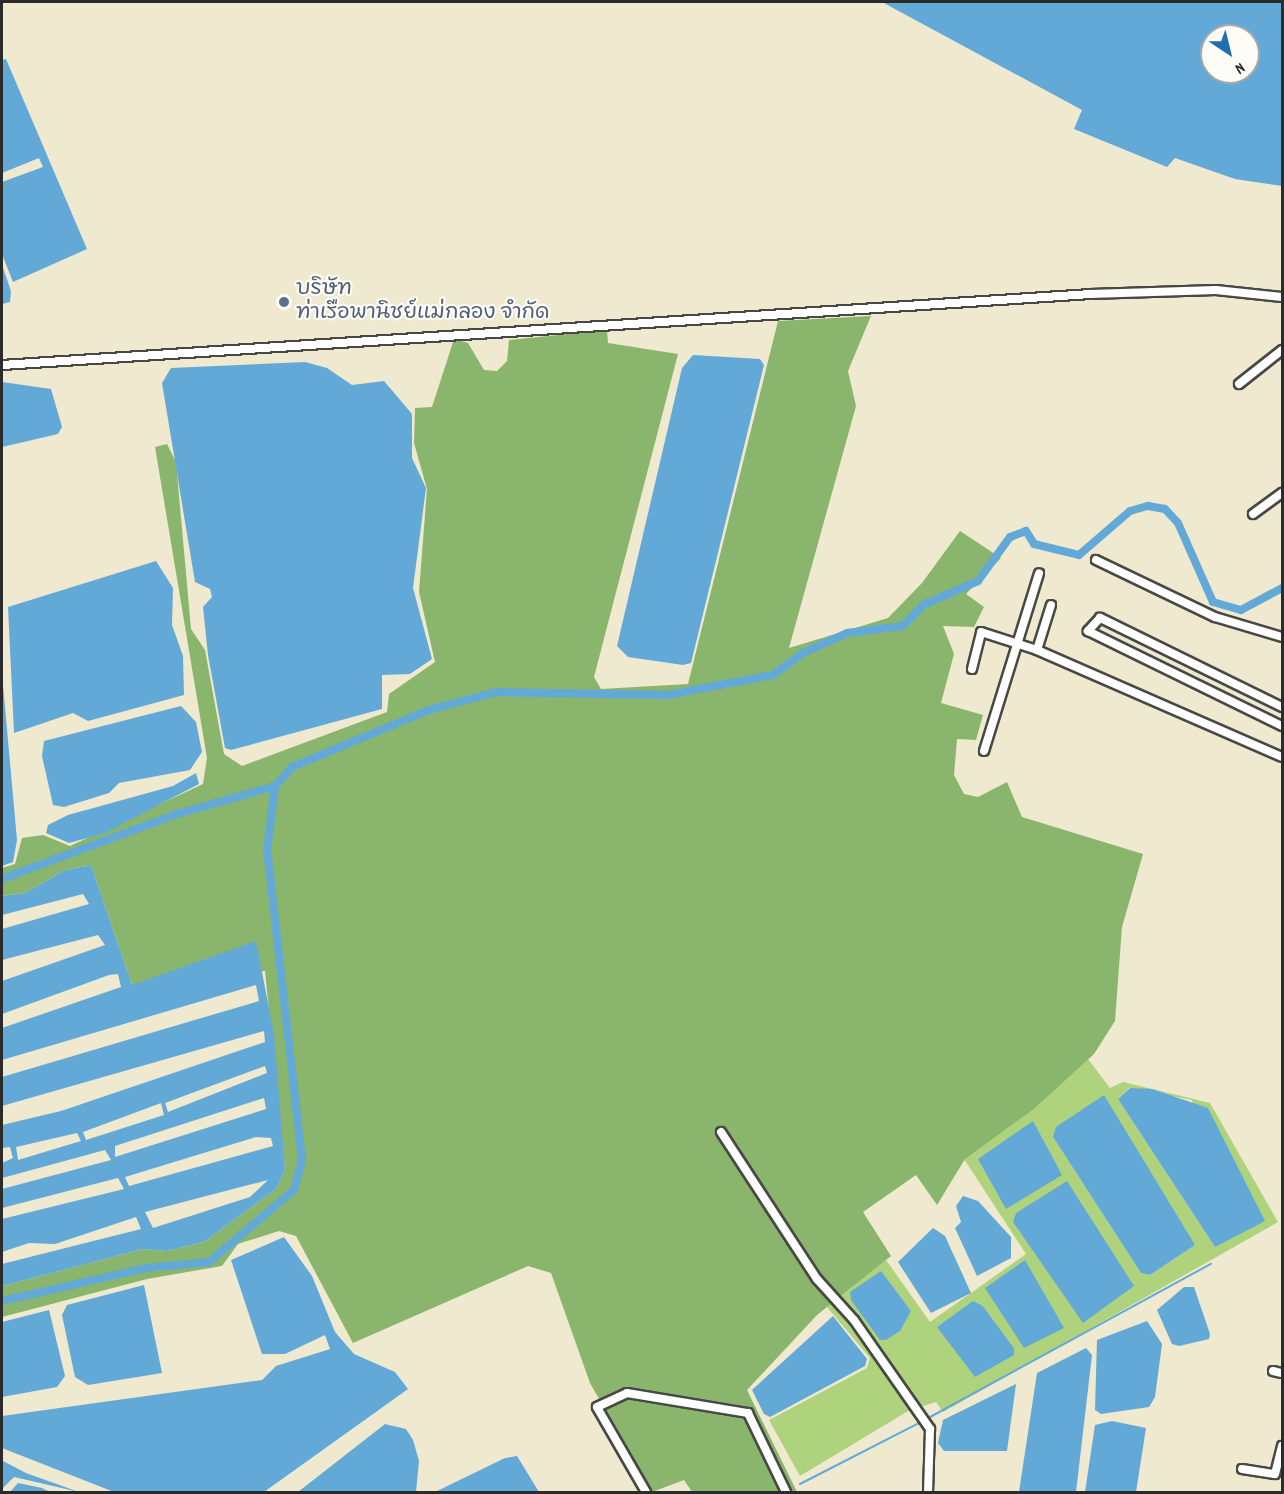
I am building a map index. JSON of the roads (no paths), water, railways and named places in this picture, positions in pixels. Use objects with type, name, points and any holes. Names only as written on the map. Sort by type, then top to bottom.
[{"type":"street","points":[[2,365],[1090,294],[1216,290],[1282,297]]},
{"type":"street","points":[[1239,384],[1282,350]]},
{"type":"street","points":[[1253,514],[1282,493]]},
{"type":"street","points":[[1096,560],[1215,617],[1282,637]]},
{"type":"street","points":[[984,751],[1039,573]]},
{"type":"street","points":[[1036,650],[1051,605]]},
{"type":"street","points":[[1282,707],[1100,618],[1088,631],[1282,726]]},
{"type":"street","points":[[972,669],[981,632],[1036,650],[1282,757]]},
{"type":"street","points":[[722,1132],[817,1279],[854,1320],[930,1429],[928,1492]]},
{"type":"street","points":[[646,1492],[597,1407],[627,1394],[748,1413],[786,1492]]},
{"type":"street","points":[[1242,1470],[1275,1474],[1282,1452]]},
{"type":"water","points":[[882,2],[1282,2],[1282,186],[1235,179],[1175,158],[1167,167],[1074,129],[1082,110]]},
{"type":"water","points":[[6,59],[87,249],[13,282],[2,254],[2,182],[43,167],[39,158],[2,173],[2,60]]},
{"type":"water","points":[[2,265],[11,291],[10,302],[2,304]]},
{"type":"water","points":[[693,355],[760,359],[764,365],[691,663],[683,665],[628,657],[617,646],[682,368]]},
{"type":"water","points":[[305,362],[327,368],[352,385],[384,381],[412,414],[412,458],[426,488],[413,588],[432,659],[410,674],[382,675],[382,709],[231,750],[225,748],[208,655],[203,607],[212,597],[210,589],[195,582],[162,383],[171,368]]},
{"type":"water","points":[[2,382],[51,389],[62,427],[58,434],[2,447]]},
{"type":"water","points":[[156,561],[173,588],[172,625],[183,656],[184,695],[88,721],[73,713],[14,733],[8,607]]},
{"type":"water","points":[[2,674],[17,840],[13,862],[2,866]]},
{"type":"water","points":[[181,706],[196,722],[202,752],[190,770],[119,783],[109,793],[64,807],[53,805],[42,756],[44,741]]},
{"type":"water","points":[[196,773],[199,784],[105,833],[69,843],[46,833],[48,825],[68,815],[173,786]]},
{"type":"water","points":[[91,865],[132,985],[256,941],[274,1034],[285,1169],[277,1188],[204,1242],[167,1251],[143,1249],[2,1286],[2,1264],[141,1229],[136,1217],[55,1244],[29,1243],[2,1252],[2,1219],[124,1189],[118,1178],[2,1208],[2,1189],[111,1160],[105,1150],[2,1178],[2,1163],[13,1158],[10,1147],[2,1148],[2,1125],[61,1111],[265,1042],[264,1031],[2,1106],[2,1077],[259,1001],[256,985],[2,1060],[2,1028],[121,987],[118,974],[109,975],[2,1014],[2,981],[105,945],[98,935],[2,960],[2,929],[89,904],[83,894],[2,915],[2,896],[25,893],[65,870]],"holes":[[[265,1066],[267,1073],[168,1112],[165,1103]],[[264,1098],[266,1109],[115,1157],[115,1146]],[[161,1103],[164,1115],[86,1140],[83,1132]],[[77,1133],[81,1141],[18,1160],[16,1147]],[[256,1137],[271,1138],[273,1146],[129,1186],[125,1177]],[[268,1180],[250,1197],[153,1228],[145,1212]]]},
{"type":"water","points":[[1130,1088],[1152,1089],[1208,1108],[1265,1221],[1215,1247],[1118,1099]]},
{"type":"water","points":[[1104,1095],[1195,1245],[1150,1275],[1141,1273],[1053,1137],[1056,1127]]},
{"type":"water","points":[[1033,1121],[1062,1175],[1006,1209],[978,1159]]},
{"type":"water","points":[[1067,1181],[1134,1286],[1083,1323],[1013,1222],[1016,1213]]},
{"type":"water","points":[[963,1196],[978,1201],[1011,1237],[1011,1258],[977,1276],[955,1228],[961,1222],[956,1206]]},
{"type":"water","points":[[933,1228],[945,1236],[971,1293],[931,1313],[898,1262]]},
{"type":"water","points":[[284,1237],[312,1276],[335,1332],[354,1354],[395,1372],[408,1389],[264,1492],[114,1492],[2,1448],[2,1416],[262,1380],[276,1366],[330,1349],[325,1335],[285,1354],[262,1354],[231,1260]]},
{"type":"water","points":[[1025,1260],[1064,1328],[1024,1348],[985,1288]]},
{"type":"water","points":[[881,1271],[911,1311],[900,1331],[886,1340],[880,1340],[851,1300],[850,1292]]},
{"type":"water","points":[[144,1285],[162,1373],[88,1385],[75,1377],[62,1315],[67,1305]]},
{"type":"water","points":[[1184,1287],[1194,1287],[1210,1334],[1209,1339],[1179,1346],[1172,1344],[1157,1310]]},
{"type":"water","points":[[973,1301],[982,1305],[1014,1348],[1014,1355],[975,1377],[937,1327]]},
{"type":"water","points":[[49,1310],[65,1376],[57,1387],[2,1397],[2,1322]]},
{"type":"water","points":[[833,1316],[867,1359],[865,1366],[770,1417],[764,1414],[752,1390]]},
{"type":"water","points":[[1147,1321],[1162,1344],[1155,1397],[1149,1407],[1101,1414],[1095,1410],[1097,1340]]},
{"type":"water","points":[[1086,1348],[1092,1355],[1076,1492],[1019,1492],[1037,1373]]},
{"type":"water","points":[[1016,1384],[1007,1451],[944,1451],[938,1443],[943,1420]]},
{"type":"water","points":[[1112,1421],[1146,1428],[1136,1492],[1085,1492],[1095,1425]]},
{"type":"water","points":[[385,1424],[406,1429],[413,1440],[419,1461],[416,1492],[298,1492]]},
{"type":"water","points":[[517,1456],[539,1492],[435,1492],[505,1458]]},
{"type":"water","points":[[3,1461],[26,1473],[79,1492],[14,1477],[2,1489]]},
{"type":"water","points":[[18,1483],[42,1488],[50,1492],[10,1492]]},
{"type":"waterway","points":[[2,1301],[146,1268],[209,1262],[294,1190],[302,1160],[267,850],[275,786],[292,767],[429,710],[496,692],[667,695],[773,675],[805,652],[847,633],[903,626],[923,605],[978,581],[1010,537],[1026,531],[1034,544],[1079,555],[1130,511],[1148,506],[1165,509],[1178,523],[1213,602],[1241,610],[1282,588]]},
{"type":"waterway","points":[[2,879],[177,814],[275,786]]},
{"type":"waterway","points":[[930,1417],[1211,1264]]},
{"type":"waterway","points":[[800,1484],[919,1423]]},
{"type":"place","name":"บริษัท ท่าเรือพานิชย์แม่กลอง จำกัด","points":[[284,302]]}]
